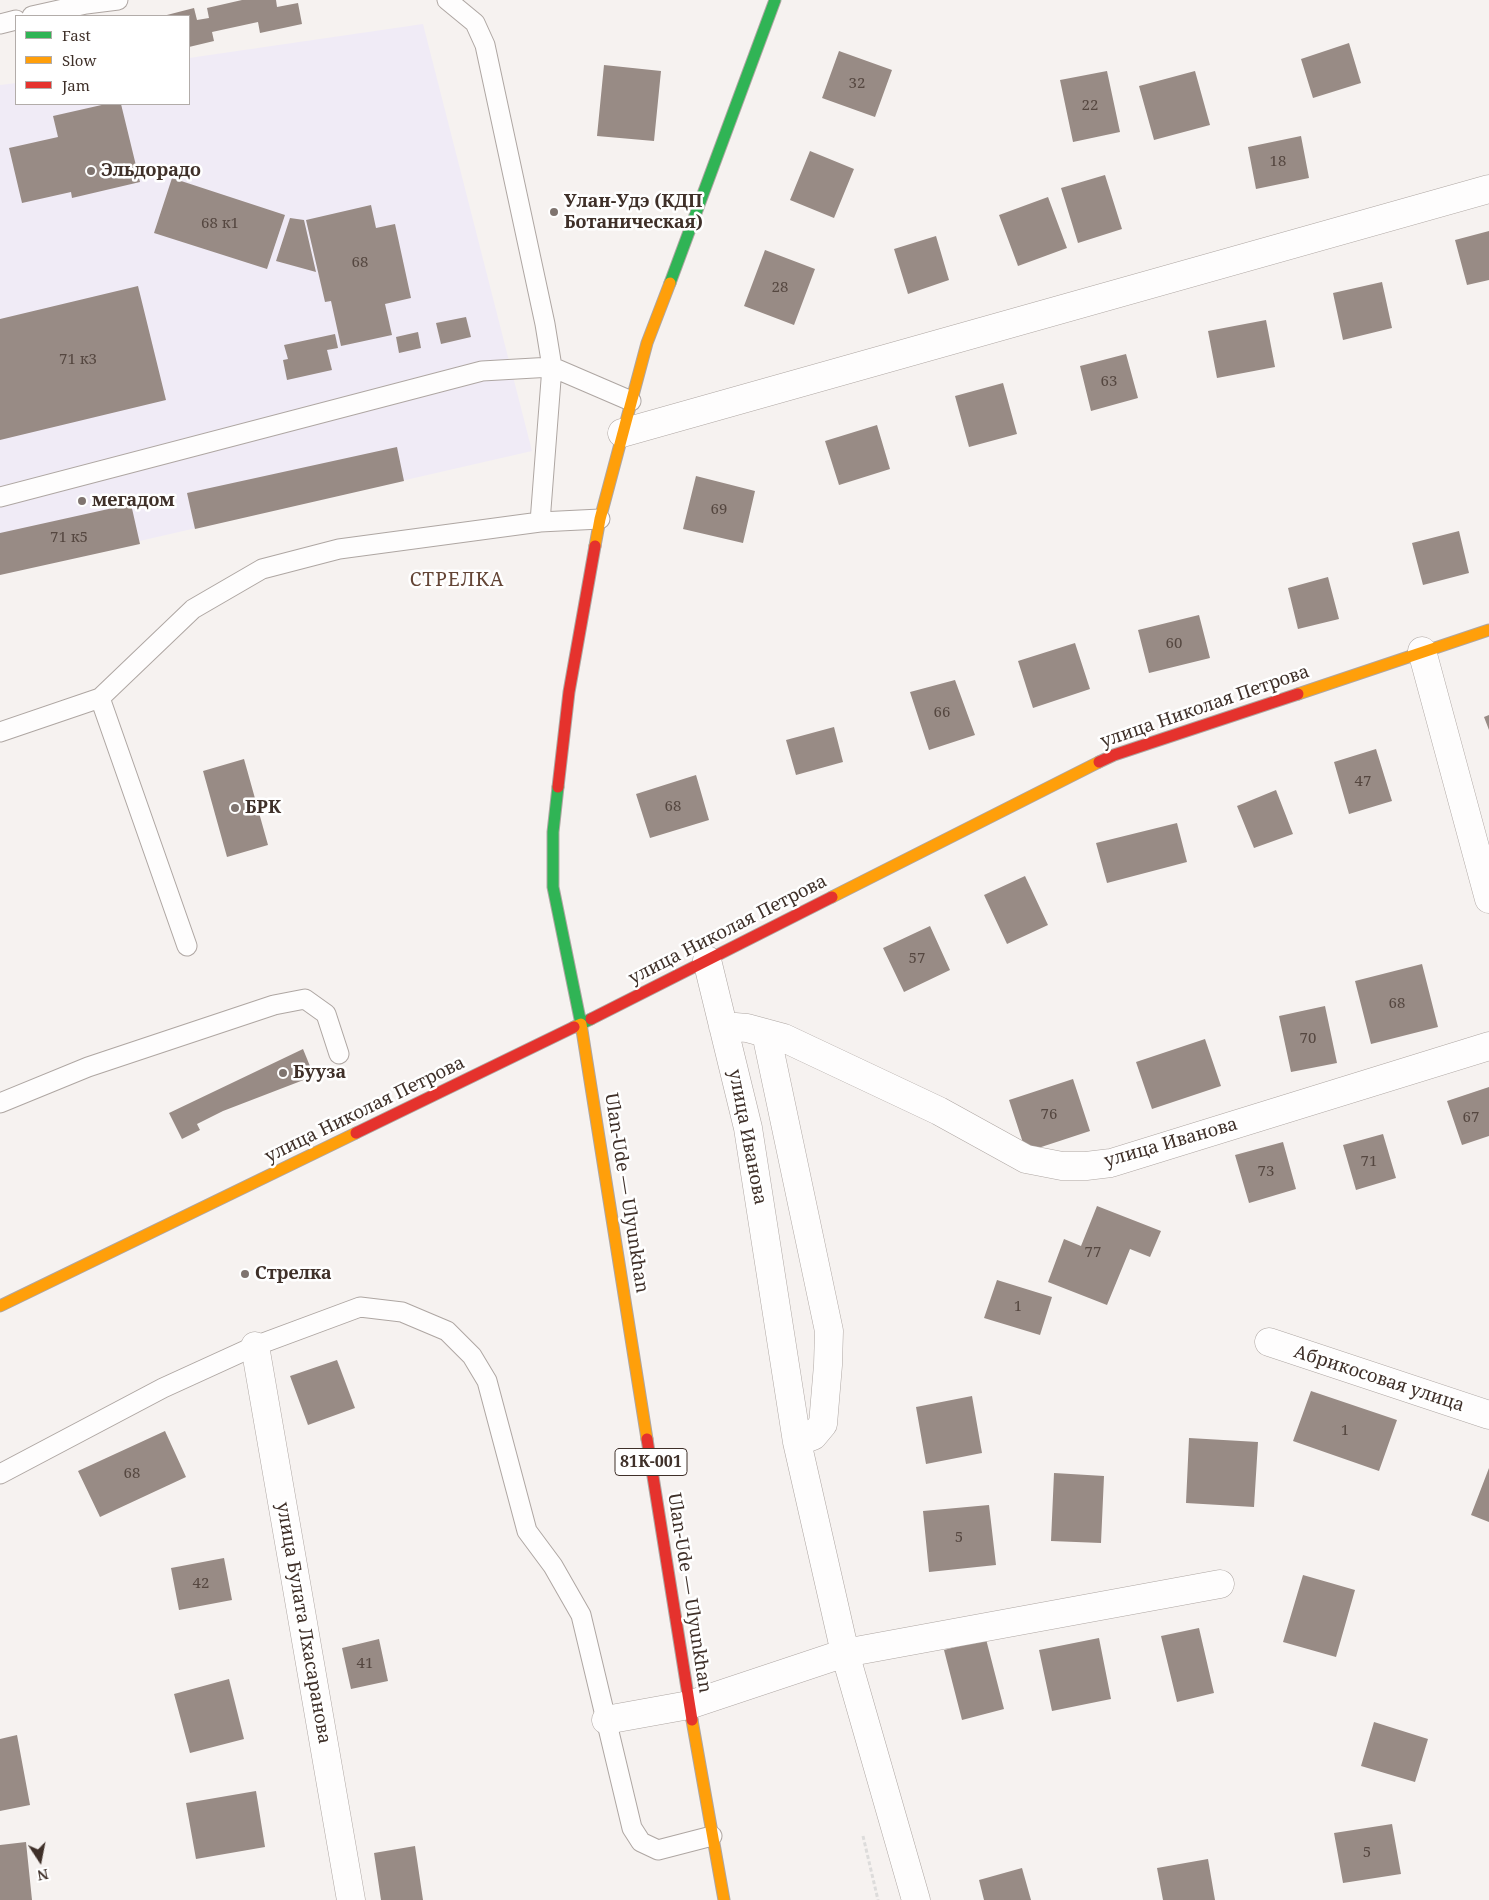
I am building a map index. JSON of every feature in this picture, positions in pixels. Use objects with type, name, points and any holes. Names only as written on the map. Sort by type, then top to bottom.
[{"type":"main road","name":"Ulan-Ude — Ulyunkhan","points":[[724,1900],[689,1705],[582,1024],[567,962],[553,887],[554,832],[569,692],[600,519],[622,433],[647,343],[775,0]]},
{"type":"main road","name":"улица Николая Петрова","points":[[0,1306],[582,1024],[1114,755],[1489,630]]},
{"type":"street","points":[[622,433],[1489,189]]},
{"type":"street","points":[[1422,652],[1489,899]]},
{"type":"street","name":"улица Иванова","points":[[707,960],[748,1128],[797,1442],[844,1653],[916,1900]]},
{"type":"street","name":"улица Иванова","points":[[723,1026],[766,1032],[784,1038],[939,1111],[1026,1159],[1062,1166],[1086,1166],[1137,1155],[1489,1046]]},
{"type":"street","points":[[766,1032],[828,1331],[828,1365],[823,1424],[813,1436],[797,1442]]},
{"type":"street","name":"Абрикосовая улица","points":[[1268,1342],[1489,1415]]},
{"type":"street","name":"улица Булата Лхасаранова","points":[[255,1346],[351,1900]]},
{"type":"street","points":[[606,1720],[689,1705],[844,1653],[1220,1584]]},
{"type":"lane","points":[[36,15],[86,4],[118,0]]},
{"type":"lane","points":[[447,0],[475,23],[485,45],[545,324],[552,367],[540,522]]},
{"type":"lane","points":[[0,24],[15,20]]},
{"type":"lane","points":[[0,497],[482,371],[552,367],[631,401]]},
{"type":"lane","points":[[0,732],[100,698],[193,609],[262,569],[339,549],[540,522],[600,519]]},
{"type":"lane","points":[[100,698],[187,946]]},
{"type":"lane","points":[[0,1103],[88,1067],[274,1005],[305,999],[326,1014],[339,1054]]},
{"type":"lane","points":[[0,1474],[163,1388],[255,1346],[360,1307],[402,1312],[447,1331],[472,1356],[487,1381],[527,1531],[553,1566],[581,1615],[632,1828],[642,1842],[658,1850],[712,1836]]},
{"type":"shaded area","points":[[423,24],[532,451],[0,573],[0,85],[15,83],[15,105],[190,105],[190,58]]},
{"type":"building","points":[[242,0],[276,0],[277,7],[298,3],[302,24],[260,33],[258,22],[212,32],[214,41],[190,47],[190,15],[167,15],[194,8],[197,20],[209,18],[207,8]]},
{"type":"building","points":[[1349,43],[1361,83],[1313,98],[1301,59]]},
{"type":"building","points":[[839,51],[892,70],[875,117],[822,98]]},
{"type":"building","points":[[604,65],[661,71],[654,141],[597,136]]},
{"type":"building","points":[[1107,71],[1120,132],[1073,142],[1060,80]]},
{"type":"building","points":[[1195,71],[1210,125],[1154,140],[1139,86]]},
{"type":"building","points":[[102,105],[121,105],[140,182],[72,198],[71,192],[22,203],[9,148],[58,137],[53,116]]},
{"type":"building","points":[[1301,136],[1309,178],[1256,189],[1248,147]]},
{"type":"building","points":[[810,151],[854,169],[834,218],[790,200]]},
{"type":"building","points":[[1105,175],[1122,229],[1078,243],[1061,188]]},
{"type":"building","points":[[172,178],[285,215],[267,269],[154,233]]},
{"type":"building","points":[[1048,197],[1067,248],[1018,266],[999,215]]},
{"type":"building","points":[[371,205],[376,228],[395,224],[411,298],[385,304],[392,335],[341,346],[331,301],[325,302],[306,220]]},
{"type":"building","points":[[290,218],[304,220],[316,272],[276,261]]},
{"type":"building","points":[[1489,231],[1489,280],[1467,285],[1455,240]]},
{"type":"building","points":[[936,236],[949,280],[908,294],[894,249]]},
{"type":"building","points":[[765,250],[815,269],[794,325],[744,306]]},
{"type":"building","points":[[1382,282],[1392,328],[1343,340],[1333,293]]},
{"type":"building","points":[[138,286],[166,400],[0,440],[0,319]]},
{"type":"building","points":[[466,317],[471,337],[441,344],[436,323]]},
{"type":"building","points":[[1266,320],[1275,367],[1217,378],[1208,331]]},
{"type":"building","points":[[418,332],[421,348],[399,353],[396,337]]},
{"type":"building","points":[[335,334],[338,348],[327,350],[332,370],[287,380],[283,360],[288,359],[284,345]]},
{"type":"building","points":[[1126,354],[1138,398],[1091,411],[1080,366]]},
{"type":"building","points":[[1003,383],[1017,434],[969,447],[955,396]]},
{"type":"building","points":[[877,425],[890,469],[839,485],[825,441]]},
{"type":"building","points":[[397,447],[404,481],[195,529],[187,493]]},
{"type":"building","points":[[696,476],[755,491],[743,543],[683,529]]},
{"type":"building","points":[[131,504],[140,544],[0,575],[0,533]]},
{"type":"building","points":[[1459,531],[1469,573],[1423,585],[1412,543]]},
{"type":"building","points":[[1328,577],[1339,619],[1298,629],[1288,588]]},
{"type":"building","points":[[1199,615],[1210,658],[1149,673],[1138,630]]},
{"type":"building","points":[[1075,643],[1090,689],[1033,708],[1018,661]]},
{"type":"building","points":[[955,680],[975,735],[929,750],[910,692]]},
{"type":"building","points":[[1489,715],[1489,730],[1484,717]]},
{"type":"building","points":[[834,727],[843,762],[796,775],[786,740]]},
{"type":"building","points":[[1376,749],[1392,801],[1349,814],[1334,762]]},
{"type":"building","name":"БРК","points":[[244,759],[268,845],[227,857],[203,771]]},
{"type":"building","points":[[696,775],[709,820],[650,838],[636,794]]},
{"type":"building","points":[[1276,790],[1293,834],[1254,848],[1237,806]]},
{"type":"building","points":[[1177,823],[1187,862],[1107,883],[1096,843]]},
{"type":"building","points":[[1025,876],[1048,925],[1007,944],[984,895]]},
{"type":"building","points":[[930,926],[950,970],[904,992],[883,948]]},
{"type":"building","points":[[1422,964],[1438,1027],[1371,1044],[1355,981]]},
{"type":"building","points":[[1325,1006],[1337,1063],[1291,1072],[1279,1016]]},
{"type":"building","points":[[1205,1039],[1221,1086],[1152,1109],[1136,1062]]},
{"type":"building","points":[[303,1049],[314,1076],[223,1111],[197,1124],[200,1130],[182,1139],[169,1113]]},
{"type":"building","points":[[1073,1079],[1090,1131],[1026,1152],[1009,1100]]},
{"type":"building","points":[[1489,1087],[1489,1136],[1462,1145],[1447,1101]]},
{"type":"building","points":[[1383,1134],[1396,1178],[1356,1190],[1343,1145]]},
{"type":"building","points":[[1283,1142],[1296,1189],[1249,1203],[1235,1155]]},
{"type":"building","points":[[1097,1206],[1161,1231],[1150,1257],[1130,1249],[1107,1305],[1048,1282],[1064,1239],[1081,1246]]},
{"type":"building","points":[[997,1280],[1052,1297],[1040,1335],[984,1318]]},
{"type":"building","points":[[337,1360],[355,1408],[308,1425],[290,1376]]},
{"type":"building","points":[[1311,1391],[1397,1420],[1379,1471],[1293,1441]]},
{"type":"building","points":[[972,1396],[982,1453],[926,1464],[916,1407]]},
{"type":"building","points":[[165,1431],[186,1477],[100,1517],[78,1471]]},
{"type":"building","points":[[1189,1438],[1258,1442],[1254,1507],[1186,1503]]},
{"type":"building","points":[[1489,1468],[1489,1522],[1471,1515]]},
{"type":"building","points":[[1054,1473],[1104,1476],[1101,1543],[1051,1541]]},
{"type":"building","points":[[989,1505],[996,1565],[929,1572],[923,1511]]},
{"type":"building","points":[[224,1558],[232,1600],[179,1610],[171,1568]]},
{"type":"building","points":[[1303,1575],[1355,1590],[1336,1657],[1283,1642]]},
{"type":"building","points":[[1199,1628],[1214,1693],[1177,1702],[1161,1636]]},
{"type":"building","points":[[1099,1638],[1111,1699],[1052,1711],[1039,1650]]},
{"type":"building","points":[[379,1639],[388,1681],[351,1689],[342,1648]]},
{"type":"building","points":[[986,1639],[1004,1709],[962,1720],[944,1650]]},
{"type":"building","points":[[229,1679],[244,1739],[190,1753],[174,1694]]},
{"type":"building","points":[[1374,1722],[1428,1739],[1415,1782],[1361,1766]]},
{"type":"building","points":[[17,1735],[30,1805],[0,1811],[0,1739]]},
{"type":"building","points":[[256,1791],[265,1847],[196,1859],[186,1803]]},
{"type":"building","points":[[1392,1824],[1401,1874],[1343,1883],[1334,1833]]},
{"type":"building","points":[[26,1842],[32,1900],[0,1900],[0,1845]]},
{"type":"building","points":[[415,1846],[423,1900],[381,1900],[374,1853]]},
{"type":"building","points":[[1208,1859],[1215,1900],[1163,1900],[1157,1868]]},
{"type":"building","points":[[1022,1868],[1031,1900],[984,1900],[979,1880]]},
{"type":"traffic: fast","points":[[670,283],[775,0]]},
{"type":"traffic: fast","points":[[558,787],[553,832],[553,887],[581,1024],[591,1019]]},
{"type":"traffic: slow","points":[[595,546],[600,519],[647,343],[670,283]]},
{"type":"traffic: slow","points":[[1298,694],[1489,630]]},
{"type":"traffic: slow","points":[[832,897],[1099,762]]},
{"type":"traffic: slow","points":[[574,1027],[581,1024],[647,1439]]},
{"type":"traffic: slow","points":[[0,1306],[356,1133]]},
{"type":"traffic: slow","points":[[692,1720],[724,1900]]},
{"type":"traffic: jam","points":[[558,787],[569,692],[595,546]]},
{"type":"traffic: jam","points":[[1099,762],[1114,755],[1298,694]]},
{"type":"traffic: jam","points":[[591,1019],[832,897]]},
{"type":"traffic: jam","points":[[356,1133],[574,1027]]},
{"type":"traffic: jam","points":[[647,1439],[692,1720]]},
{"type":"place","name":"Эльдорадо","points":[[91,171]]},
{"type":"place","name":"Улан-Удэ (КДП Ботаническая)","points":[[554,212]]},
{"type":"place","name":"мегадом","points":[[82,501]]},
{"type":"place","name":"БРК","points":[[235,808]]},
{"type":"place","name":"Бууза","points":[[283,1073]]},
{"type":"place","name":"Стрелка","points":[[245,1274]]},
{"type":"district","name":"СТРЕЛКА","points":[[457,581]]}]
